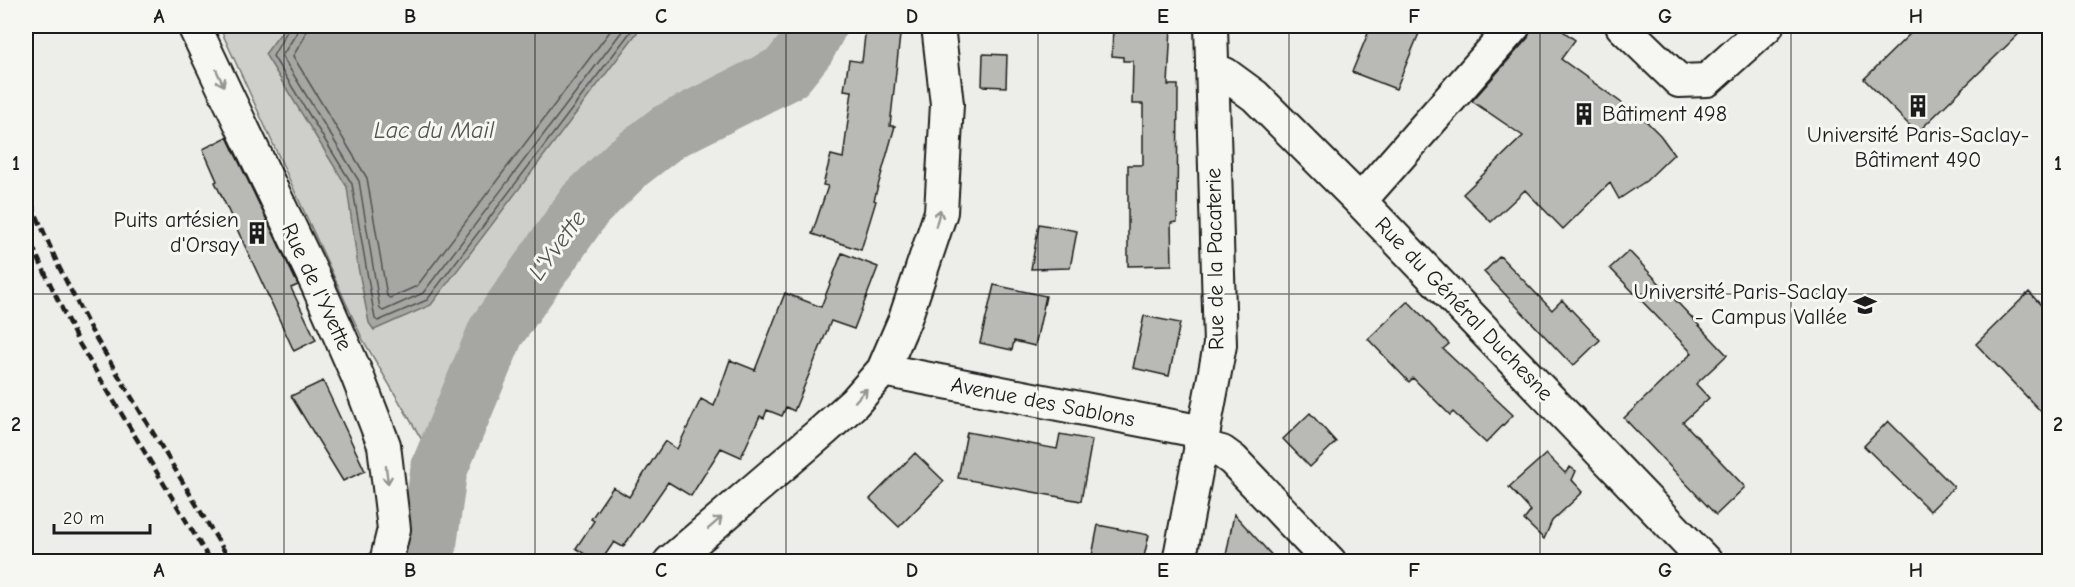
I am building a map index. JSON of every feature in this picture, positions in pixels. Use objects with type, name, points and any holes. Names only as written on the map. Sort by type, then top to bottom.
[{"type":"street","name":"Rue de l'Yvette","points":[[194,26],[317,284],[357,375],[384,445],[394,529],[386,561]]},
{"type":"street","points":[[670,561],[824,430],[854,403],[883,370],[905,319],[941,212],[947,104],[938,26]]},
{"type":"street","name":"Rue de la Pacaterie","points":[[1179,561],[1220,345],[1211,26]]},
{"type":"street","points":[[1360,201],[1514,26]]},
{"type":"street","points":[[1622,26],[1678,81],[1707,80],[1767,26]]},
{"type":"street","name":"Rue du Général Duchesne","points":[[1212,69],[1225,74],[1255,96],[1360,201],[1706,561]]},
{"type":"street","name":"Avenue des Sablons","points":[[883,370],[1201,439],[1233,460],[1330,561]]},
{"type":"shaded area","points":[[219,26],[814,26],[807,47],[747,94],[668,132],[585,205],[496,332],[439,469],[363,340]]},
{"type":"water","name":"Lac du Mail","points":[[286,26],[642,26],[431,305],[374,330],[369,323],[358,267],[347,187],[265,54]]},
{"type":"building","points":[[866,26],[901,26],[890,126],[895,126],[861,250],[812,234],[828,186],[823,185],[831,155],[843,158],[852,91],[844,90],[849,60],[862,62]]},
{"type":"building","points":[[1113,26],[1171,26],[1168,85],[1178,85],[1177,222],[1171,223],[1172,265],[1128,266],[1128,165],[1143,165],[1143,104],[1132,104],[1133,61],[1123,61],[1123,57],[1112,56]]},
{"type":"building","points":[[1371,26],[1422,26],[1396,89],[1352,72]]},
{"type":"building","name":"Bâtiment 498","points":[[1531,26],[1556,26],[1575,40],[1561,59],[1644,119],[1674,154],[1646,181],[1619,199],[1610,183],[1563,229],[1525,190],[1491,222],[1463,194],[1523,136],[1472,101],[1528,38]]},
{"type":"building","name":"Université Paris-Saclay- Bâtiment 490","points":[[1918,26],[2027,26],[1917,133],[1864,79]]},
{"type":"building","points":[[983,54],[1007,55],[1006,87],[982,86]]},
{"type":"building","name":"Puits artésien d'Orsay","points":[[227,137],[298,285],[291,288],[316,340],[294,351],[215,182],[217,181],[203,149]]},
{"type":"building","points":[[1039,224],[1077,231],[1070,268],[1031,269]]},
{"type":"building","points":[[1629,251],[1727,355],[1696,384],[1709,398],[1683,422],[1745,487],[1716,515],[1624,418],[1692,353],[1610,268]]},
{"type":"building","points":[[842,253],[878,267],[854,329],[831,321],[794,411],[786,407],[782,416],[767,410],[764,418],[760,416],[741,457],[721,448],[691,496],[668,482],[623,547],[614,542],[601,561],[595,561],[576,548],[594,521],[591,519],[613,487],[629,497],[665,441],[677,449],[701,399],[714,406],[730,360],[755,370],[785,293],[821,307]]},
{"type":"building","points":[[1500,256],[1552,310],[1562,300],[1600,340],[1573,366],[1484,272]]},
{"type":"building","points":[[994,285],[1046,296],[1035,346],[1014,341],[1012,350],[980,343]]},
{"type":"building","points":[[2029,292],[2049,314],[2049,420],[1976,344]]},
{"type":"building","points":[[1408,301],[1449,344],[1443,349],[1513,415],[1486,443],[1453,412],[1450,415],[1413,378],[1409,382],[1368,339]]},
{"type":"building","points":[[1144,316],[1180,323],[1169,376],[1133,368]]},
{"type":"building","points":[[323,381],[365,471],[343,481],[291,396]]},
{"type":"building","points":[[1310,413],[1336,442],[1310,467],[1283,439]]},
{"type":"building","points":[[1888,421],[1954,487],[1930,511],[1864,446]]},
{"type":"building","points":[[967,432],[1057,449],[1060,434],[1092,440],[1081,501],[958,478]]},
{"type":"building","points":[[915,453],[944,481],[899,527],[870,499]]},
{"type":"building","points":[[1546,454],[1565,473],[1570,467],[1576,471],[1572,480],[1583,492],[1552,521],[1544,539],[1524,520],[1531,511],[1509,487]]},
{"type":"building","points":[[1234,514],[1277,561],[1225,561]]},
{"type":"building","points":[[1098,525],[1149,535],[1143,561],[1091,561]]},
{"type":"waterway","name":"L'Yvette","points":[[426,562],[439,469],[496,332],[585,205],[628,163],[668,132],[787,72],[807,47],[818,26]]},
{"type":"railway","points":[[26,191],[59,267],[91,330],[231,562]]},
{"type":"railway","points":[[26,233],[77,340],[211,562]]},
{"type":"place","name":"Université Paris-Saclay- Bâtiment 490","points":[[1918,106]]},
{"type":"place","name":"Bâtiment 498","points":[[1584,114]]},
{"type":"place","name":"Puits artésien d'Orsay","points":[[257,233]]},
{"type":"place","name":"Université Paris-Saclay - Campus Vallée","points":[[1865,305]]}]
